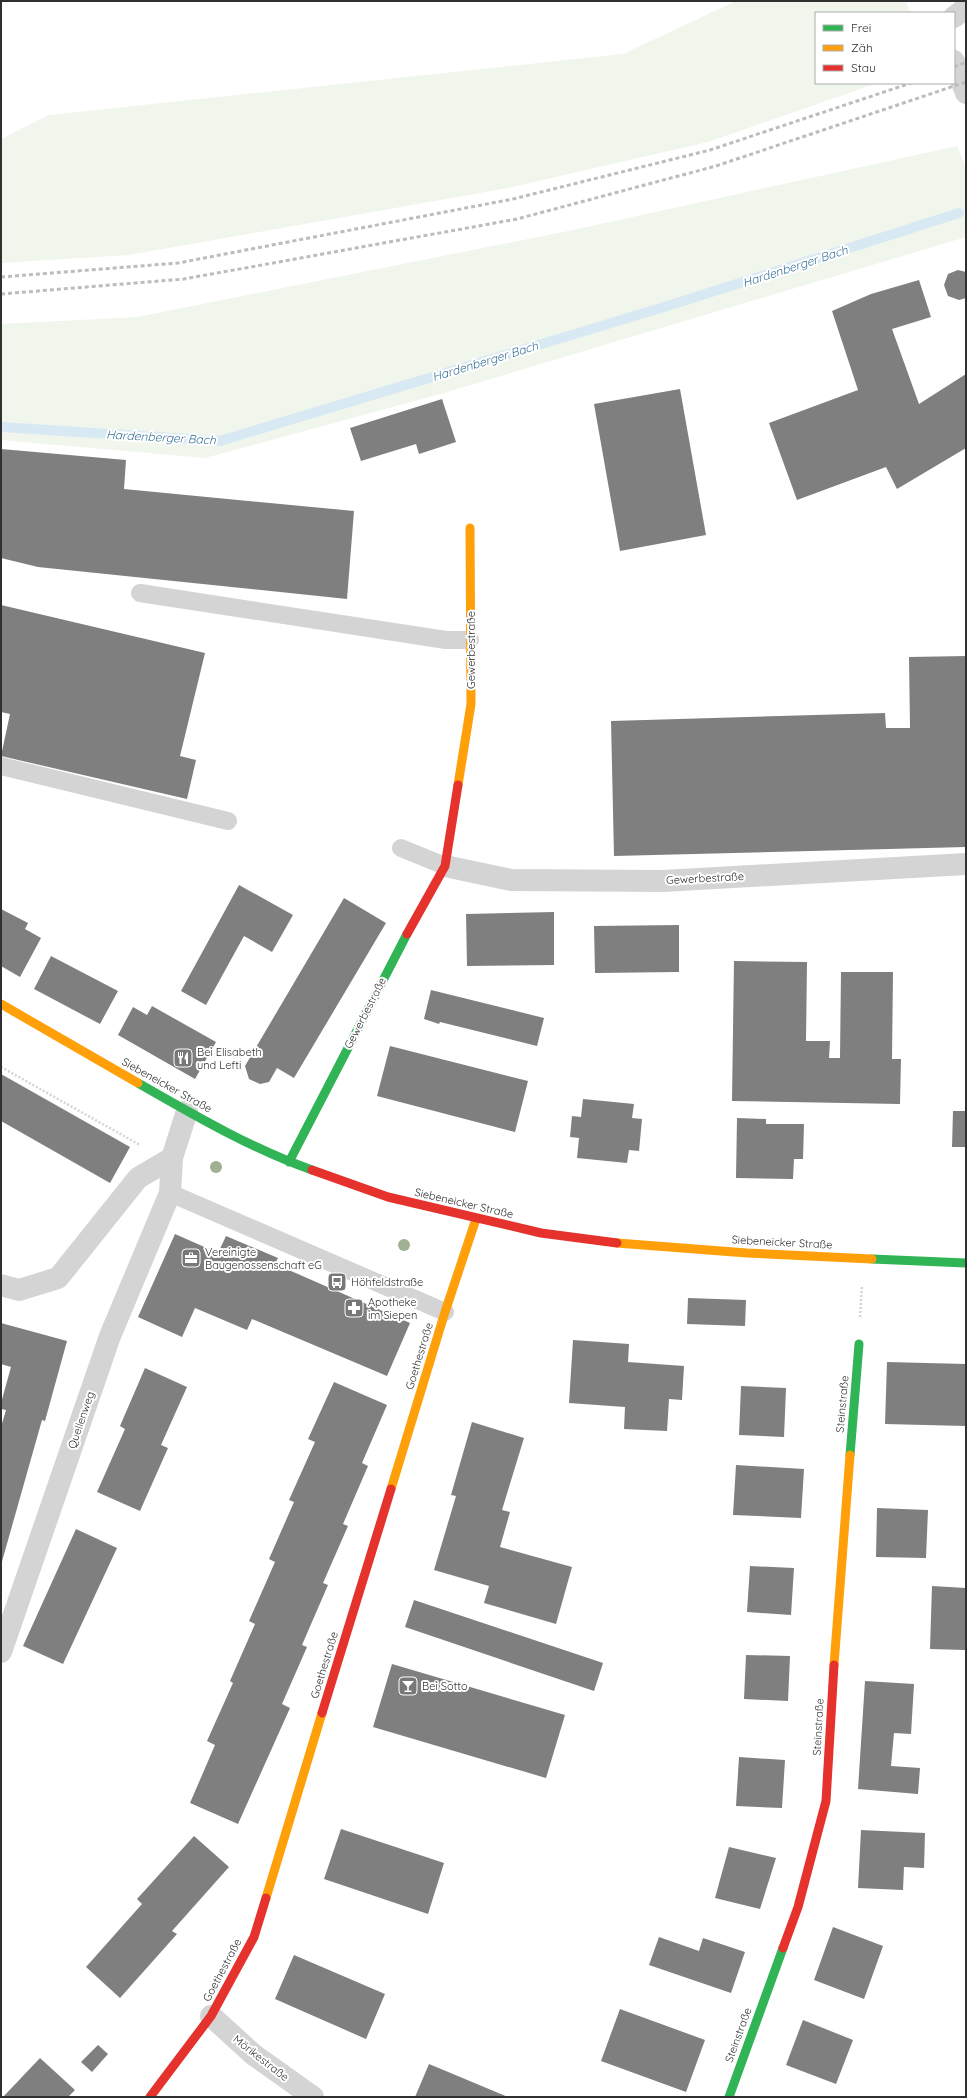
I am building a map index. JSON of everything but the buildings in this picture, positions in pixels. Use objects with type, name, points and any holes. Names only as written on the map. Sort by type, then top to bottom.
[{"type":"street","points":[[955,16],[966,8]]},
{"type":"street","points":[[955,63],[966,94]]},
{"type":"street","name":"Gewerbestraße","points":[[289,1162],[392,960],[445,866],[471,704],[470,528]]},
{"type":"street","name":"Gewerbestraße","points":[[445,866],[511,880],[663,881],[966,864]]},
{"type":"street","name":"Siebeneicker Straße","points":[[1,1004],[187,1111],[289,1162],[388,1197],[476,1219],[541,1233],[616,1243],[747,1253],[966,1262]]},
{"type":"street","points":[[170,1193],[172,1158],[187,1111]]},
{"type":"street","points":[[1,1285],[19,1290],[58,1278],[138,1178],[172,1158]]},
{"type":"street","name":"Quellenweg","points":[[1,1652],[110,1336],[170,1193]]},
{"type":"street","name":"Goethestraße","points":[[150,2097],[211,2016],[254,1936],[445,1312],[476,1219]]},
{"type":"street","name":"Steinstraße","points":[[729,2097],[798,1907],[826,1801],[835,1638],[859,1344]]},
{"type":"street","name":"Mörikestraße","points":[[211,2016],[254,2055],[313,2097]]},
{"type":"lane","points":[[140,593],[446,640],[470,640]]},
{"type":"lane","points":[[1,766],[228,821]]},
{"type":"lane","points":[[401,848],[445,866]]},
{"type":"lane","points":[[170,1193],[445,1312]]},
{"type":"path","points":[[1,1067],[136,1143]]},
{"type":"shaded area","points":[[736,1],[906,1],[910,12],[815,12],[815,84],[875,84],[708,142],[508,188],[129,255],[1,263],[1,139],[49,115],[623,54]]},
{"type":"shaded area","points":[[957,146],[966,167],[966,237],[444,393],[205,458],[1,440],[1,324],[137,317],[573,230]]},
{"type":"waterway","name":"Hardenberger Bach","points":[[1,427],[220,441],[661,308],[959,213]]},
{"type":"railway","points":[[955,67],[966,62]]},
{"type":"railway","points":[[1,294],[184,279],[517,219],[716,166],[966,82]]},
{"type":"railway","points":[[1,277],[178,263],[513,199],[710,150],[908,84]]},
{"type":"traffic: fast","points":[[289,1162],[407,934]]},
{"type":"traffic: fast","points":[[138,1083],[245,1142],[312,1170]]},
{"type":"traffic: fast","points":[[872,1259],[966,1263]]},
{"type":"traffic: fast","points":[[850,1455],[859,1344]]},
{"type":"traffic: fast","points":[[729,2097],[783,1948]]},
{"type":"traffic: slow","points":[[458,785],[471,704],[470,528]]},
{"type":"traffic: slow","points":[[1,1004],[138,1083]]},
{"type":"traffic: slow","points":[[391,1489],[445,1312],[476,1219]]},
{"type":"traffic: slow","points":[[617,1243],[747,1253],[872,1259]]},
{"type":"traffic: slow","points":[[834,1665],[850,1455]]},
{"type":"traffic: slow","points":[[266,1898],[322,1713]]},
{"type":"traffic: jam","points":[[407,934],[445,866],[458,785]]},
{"type":"traffic: jam","points":[[312,1170],[388,1197],[541,1233],[617,1243]]},
{"type":"traffic: jam","points":[[322,1713],[391,1489]]},
{"type":"traffic: jam","points":[[783,1948],[798,1907],[826,1801],[834,1665]]},
{"type":"traffic: jam","points":[[150,2097],[211,2016],[254,1937],[266,1898]]},
{"type":"place","name":"Bei Elisabeth und Lefti","points":[[183,1058]]},
{"type":"place","name":"Vereinigte Baugenossenschaft eG","points":[[191,1258]]},
{"type":"place","name":"Höhfeldstraße","points":[[337,1282]]},
{"type":"place","name":"Apotheke im Siepen","points":[[354,1308]]},
{"type":"place","name":"Bei Sotto","points":[[408,1686]]}]
